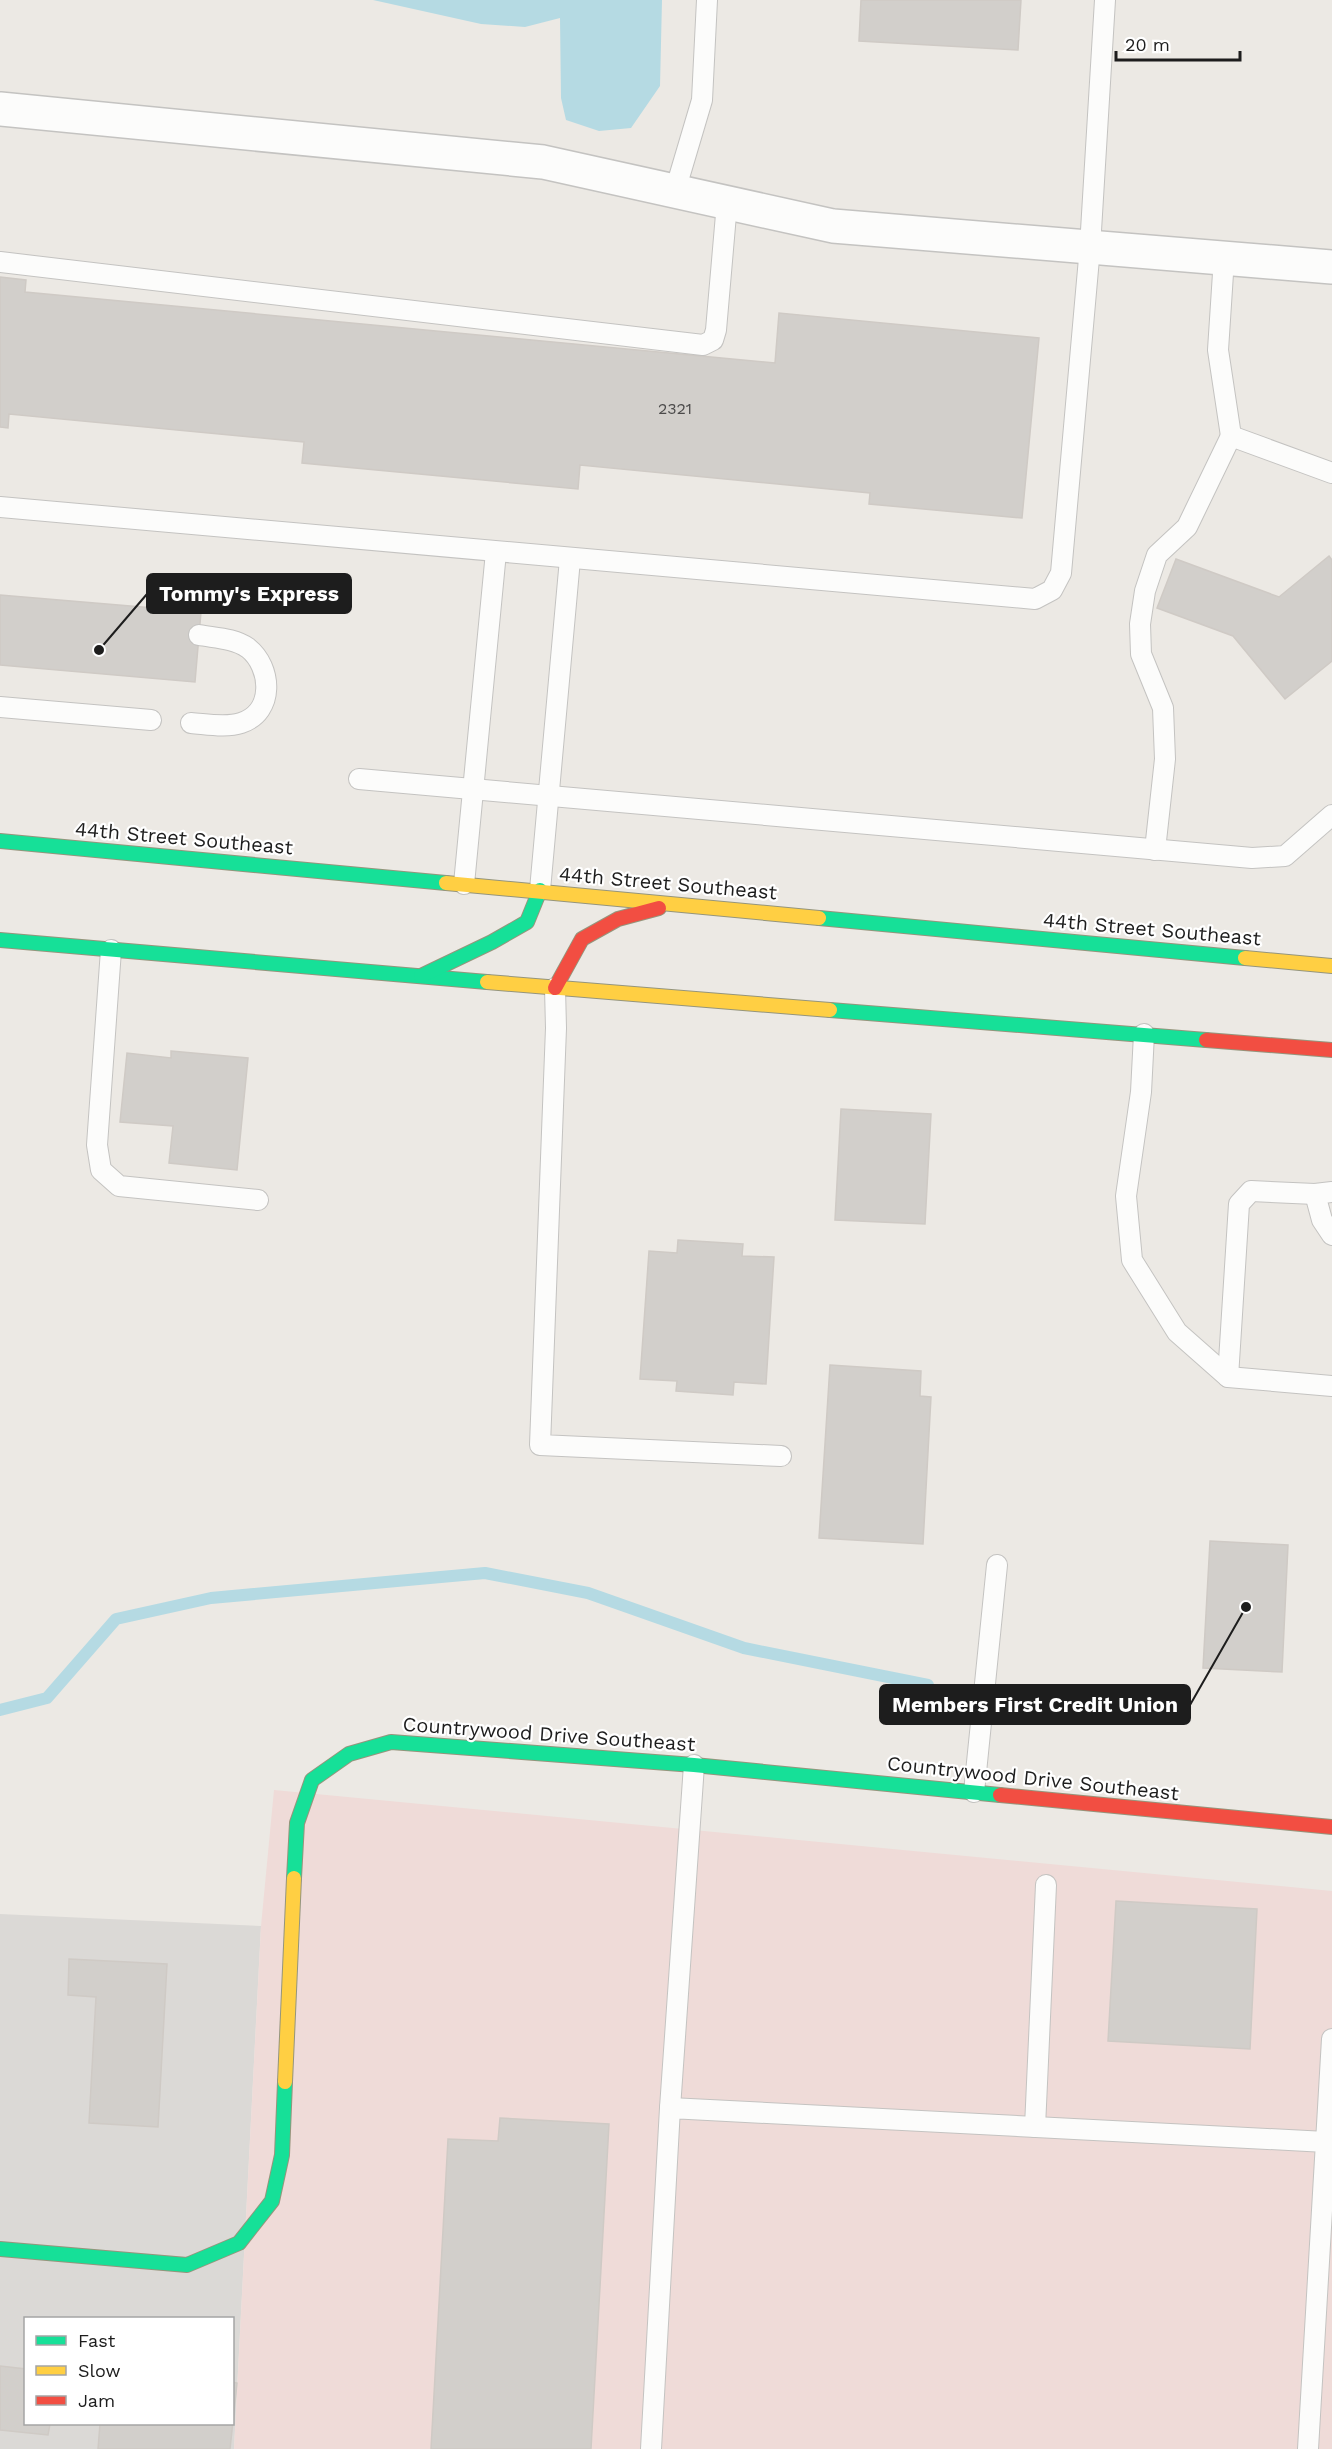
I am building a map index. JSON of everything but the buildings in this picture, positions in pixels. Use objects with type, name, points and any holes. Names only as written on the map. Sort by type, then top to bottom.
[{"type":"main road","name":"44th Street Southeast","points":[[0,841],[1332,966]]},
{"type":"main road","points":[[419,976],[492,942],[527,922],[540,890]]},
{"type":"main road","points":[[555,988],[582,939],[618,919],[679,903]]},
{"type":"main road","points":[[0,940],[555,988],[1332,1050]]},
{"type":"main road","name":"Countrywood Drive Southeast","points":[[0,2249],[187,2265],[239,2243],[272,2201],[282,2155],[297,1823],[312,1780],[349,1754],[391,1742],[694,1765],[1332,1827]]},
{"type":"street","points":[[0,109],[543,162],[833,226],[1332,267]]},
{"type":"lane","points":[[675,191],[702,100],[706,0]]},
{"type":"lane","points":[[0,507],[1035,599],[1052,590],[1061,573],[1090,247],[1105,0]]},
{"type":"lane","points":[[0,262],[703,345],[712,340],[716,330],[727,202]]},
{"type":"lane","points":[[1155,850],[1165,759],[1163,708],[1142,654],[1140,624],[1145,591],[1157,555],[1187,527],[1231,436],[1218,350],[1224,258]]},
{"type":"lane","points":[[1231,436],[1332,473]]},
{"type":"lane","points":[[464,884],[496,552]]},
{"type":"lane","points":[[540,890],[570,559]]},
{"type":"lane","points":[[191,723],[216,725],[241,723],[258,714],[266,696],[266,672],[258,657],[246,646],[227,639],[199,635]]},
{"type":"lane","points":[[0,707],[151,720]]},
{"type":"lane","points":[[359,779],[1252,858],[1285,856],[1332,815]]},
{"type":"lane","points":[[111,950],[97,1145],[101,1170],[119,1186],[258,1200]]},
{"type":"lane","points":[[555,988],[556,1028],[540,1445],[781,1456]]},
{"type":"lane","points":[[1144,1034],[1141,1092],[1126,1196],[1132,1260],[1177,1332],[1228,1377],[1332,1386]]},
{"type":"lane","points":[[1228,1377],[1239,1203],[1251,1191],[1323,1192],[1322,1220],[1332,1235]]},
{"type":"lane","points":[[974,1792],[977,1740],[997,1565]]},
{"type":"lane","points":[[651,2449],[670,2108],[694,1765]]},
{"type":"lane","points":[[1035,2127],[1047,1885]]},
{"type":"lane","points":[[1308,2449],[1327,2210],[1326,2142],[1332,2039]]},
{"type":"lane","points":[[670,2108],[1326,2142]]},
{"type":"shaded area","points":[[274,1790],[1332,1891],[1332,2449],[234,2449],[261,1926]]},
{"type":"shaded area","points":[[0,1914],[261,1926],[234,2449],[0,2449]]},
{"type":"water","points":[[373,0],[662,0],[660,86],[631,128],[599,131],[566,120],[561,98],[560,18],[525,27],[481,24]]},
{"type":"waterway","points":[[0,1710],[47,1698],[116,1619],[211,1598],[485,1573],[588,1593],[744,1648],[928,1685]]},
{"type":"traffic: fast","points":[[0,841],[446,883]]},
{"type":"traffic: fast","points":[[421,976],[492,942],[527,922],[540,890]]},
{"type":"traffic: fast","points":[[819,918],[1245,958]]},
{"type":"traffic: fast","points":[[0,940],[487,982]]},
{"type":"traffic: fast","points":[[830,1010],[1206,1040]]},
{"type":"traffic: fast","points":[[294,1878],[297,1823],[312,1780],[349,1754],[391,1742],[694,1765],[1000,1795]]},
{"type":"traffic: fast","points":[[0,2249],[187,2265],[239,2243],[272,2201],[282,2155],[285,2082]]},
{"type":"traffic: slow","points":[[446,883],[819,918]]},
{"type":"traffic: slow","points":[[1245,958],[1332,966]]},
{"type":"traffic: slow","points":[[487,982],[830,1010]]},
{"type":"traffic: slow","points":[[285,2082],[294,1878]]},
{"type":"traffic: jam","points":[[555,988],[582,939],[618,919],[659,908]]},
{"type":"traffic: jam","points":[[1206,1040],[1332,1050]]},
{"type":"traffic: jam","points":[[1000,1795],[1332,1827]]},
{"type":"place","name":"Tommy's Express","points":[[99,650]]},
{"type":"place","name":"Members First Credit Union","points":[[1246,1607]]}]
